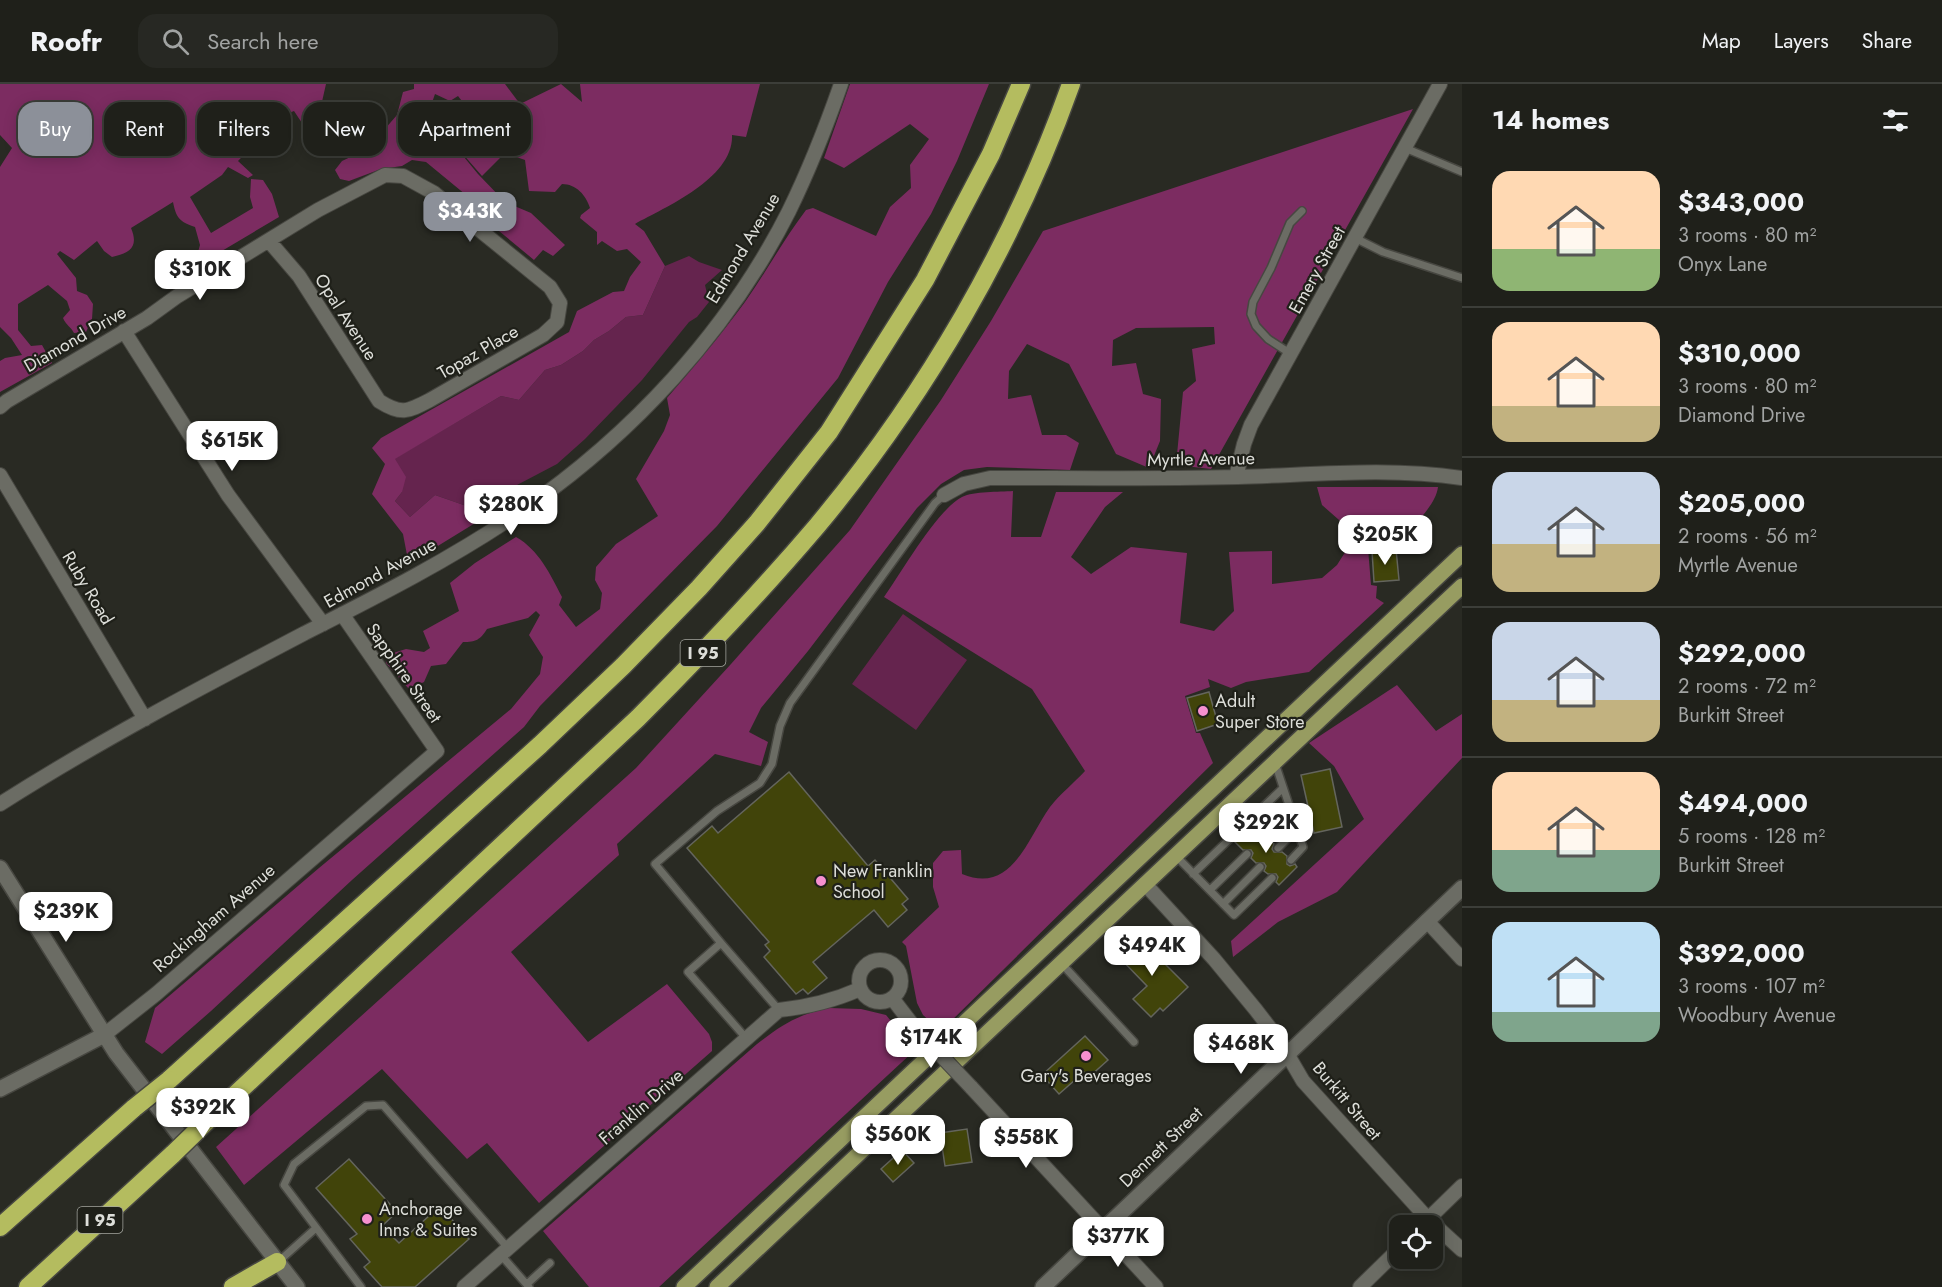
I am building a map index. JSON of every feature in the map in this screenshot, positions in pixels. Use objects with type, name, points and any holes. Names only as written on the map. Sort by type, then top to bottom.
[{"type":"highway","name":"I 95","points":[[0,1227],[134,1108],[169,1080],[540,745],[623,666],[699,588],[757,523],[829,432],[925,280],[991,154],[1021,84]]},
{"type":"highway","name":"I 95","points":[[28,1287],[638,718],[705,650],[817,526],[892,427],[972,300],[1008,234],[1033,181],[1071,84]]},
{"type":"highway","points":[[233,1287],[278,1262]]},
{"type":"main road","points":[[684,1287],[1462,554]]},
{"type":"main road","points":[[717,1287],[1462,586]]},
{"type":"street","name":"Edmond Avenue","points":[[0,804],[46,774],[145,719],[474,542],[566,478],[640,413],[673,378],[721,319],[770,245],[804,178],[841,84]]},
{"type":"street","name":"Emery Street","points":[[1236,477],[1251,425],[1440,84]]},
{"type":"street","name":"Diamond Drive","points":[[0,407],[7,400],[124,331],[318,210],[385,175],[403,176],[434,193],[550,287],[560,303]]},
{"type":"street","name":"Opal Avenue","points":[[269,241],[299,276],[379,400],[395,411]]},
{"type":"street","name":"Topaz Place","points":[[395,411],[413,409],[543,335],[556,322],[560,303]]},
{"type":"street","points":[[124,331],[228,495],[323,624]]},
{"type":"street","name":"Myrtle Avenue","points":[[944,495],[964,484],[990,478],[1358,474],[1462,478]]},
{"type":"street","name":"Ruby Road","points":[[0,475],[145,719]]},
{"type":"street","name":"Sapphire Street","points":[[342,614],[437,751]]},
{"type":"street","name":"Rockingham Avenue","points":[[0,1089],[104,1035],[156,994],[437,751]]},
{"type":"street","points":[[0,868],[116,1053],[297,1287]]},
{"type":"street","name":"Burkitt Street","points":[[1145,884],[1215,959],[1256,1010],[1288,1054],[1304,1081],[1419,1215]]},
{"type":"street","name":"Dennett Street","points":[[1043,1287],[1462,888]]},
{"type":"street","points":[[1427,921],[1462,959]]},
{"type":"street","points":[[875,960],[884,960],[894,966],[901,977],[899,989],[892,998],[884,1002],[871,1000],[860,989],[859,976],[863,968],[875,960]]},
{"type":"street","points":[[779,1010],[812,1006],[860,989]]},
{"type":"street","points":[[892,998],[915,1028],[1104,1228],[1156,1287]]},
{"type":"street","name":"Franklin Drive","points":[[464,1287],[779,1010]]},
{"type":"street","points":[[1432,1215],[1462,1185]]},
{"type":"street","name":"Burkitt Street","points":[[1443,1236],[1462,1250]]},
{"type":"street","points":[[1360,1287],[1389,1259]]},
{"type":"lane","points":[[1405,148],[1462,172]]},
{"type":"lane","points":[[1291,354],[1268,339],[1256,326],[1251,314],[1253,302],[1271,268],[1290,223],[1302,211]]},
{"type":"lane","points":[[1355,238],[1383,252],[1462,278]]},
{"type":"lane","points":[[779,1010],[655,864],[717,811],[760,783],[768,774],[780,726],[790,702],[935,503],[944,495]]},
{"type":"lane","points":[[1275,763],[1303,847],[1291,860]]},
{"type":"lane","points":[[1193,874],[1283,788]]},
{"type":"lane","points":[[1265,836],[1291,810]]},
{"type":"lane","points":[[1278,848],[1298,828]]},
{"type":"lane","points":[[1210,890],[1247,854]]},
{"type":"lane","points":[[1176,856],[1234,915],[1272,878]]},
{"type":"lane","points":[[1223,904],[1260,867]]},
{"type":"lane","points":[[721,943],[688,972],[746,1038]]},
{"type":"lane","points":[[1061,963],[1134,1042]]},
{"type":"lane","points":[[361,1287],[284,1185],[294,1164],[366,1106],[383,1105],[504,1251],[526,1284]]},
{"type":"lane","points":[[278,1262],[316,1228]]},
{"type":"lane","points":[[515,1287],[526,1284],[550,1263]]},
{"type":"shaded area","points":[[0,84],[326,84],[322,102],[303,102],[303,124],[294,111],[291,112],[291,102],[197,102],[197,156],[242,156],[238,161],[253,175],[248,178],[228,167],[222,175],[190,197],[211,233],[253,208],[250,197],[251,179],[263,180],[272,194],[279,217],[205,261],[198,252],[200,245],[195,227],[179,218],[173,202],[131,228],[133,244],[124,253],[112,257],[97,241],[74,260],[60,251],[57,254],[76,278],[77,291],[87,295],[93,304],[92,319],[86,332],[74,333],[63,318],[70,310],[67,301],[48,285],[18,304],[18,330],[31,346],[42,345],[52,363],[0,392],[0,361],[22,355],[11,338],[0,327],[0,167],[12,148],[0,135]]},
{"type":"shaded area","points":[[414,84],[505,84],[518,102],[463,102],[458,96],[450,101],[435,94],[432,102],[400,102],[403,92],[414,89]]},
{"type":"shaded area","points":[[561,84],[582,102],[580,84],[760,84],[746,137],[732,135],[730,150],[722,165],[710,178],[680,200],[635,224],[644,231],[665,266],[643,315],[626,317],[594,340],[583,351],[561,365],[545,370],[519,400],[501,396],[395,459],[406,477],[402,492],[395,501],[410,517],[435,495],[478,510],[517,485],[516,498],[428,552],[407,555],[403,534],[372,494],[385,464],[372,448],[381,438],[569,332],[577,311],[613,292],[624,291],[630,277],[641,262],[627,249],[617,251],[602,241],[597,245],[597,232],[580,218],[590,208],[586,199],[576,188],[562,184],[555,192],[529,191],[525,160],[514,156],[531,156],[531,102],[524,102]]},
{"type":"shaded area","points":[[850,84],[989,84],[957,161],[931,214],[888,282],[838,378],[717,526],[540,706],[524,727],[162,1054],[145,1042],[155,1008],[511,709],[540,674],[543,657],[529,635],[540,615],[536,611],[528,618],[487,629],[477,640],[463,642],[446,664],[431,666],[424,682],[409,689],[386,663],[390,654],[406,649],[424,652],[430,648],[423,631],[459,611],[450,583],[475,563],[516,537],[524,542],[543,563],[562,597],[559,605],[576,627],[600,609],[602,593],[595,580],[596,567],[616,544],[658,516],[636,479],[664,431],[670,415],[667,398],[745,302],[806,210],[813,208],[876,236],[890,207],[911,188],[910,165],[929,139],[910,124],[844,168],[824,158]]},
{"type":"shaded area","points":[[1413,109],[1211,469],[1176,465],[1183,392],[1196,381],[1192,349],[1215,344],[1214,327],[1136,328],[1113,340],[1112,366],[1136,363],[1143,394],[1161,399],[1160,441],[1149,468],[1116,454],[1069,364],[1027,344],[1009,371],[1008,399],[1031,395],[1042,435],[1066,435],[1079,443],[1070,470],[987,467],[964,470],[941,484],[917,508],[808,651],[761,708],[749,732],[768,742],[761,766],[715,754],[617,844],[619,855],[511,952],[588,1042],[667,984],[709,1034],[712,1051],[539,1203],[487,1143],[467,1159],[382,1069],[244,1185],[216,1147],[636,768],[731,664],[850,530],[941,400],[991,321],[1043,231]]},
{"type":"shaded area","points":[[398,111],[398,156],[464,157],[505,202],[531,213],[565,245],[553,256],[543,250],[534,260],[499,231],[500,223],[426,162],[412,160],[402,166],[381,169],[349,181],[340,179],[335,170],[342,161],[353,156],[386,156],[386,128]]},
{"type":"shaded area","points":[[465,156],[502,156],[482,176]]},
{"type":"shaded area","points":[[689,256],[722,270],[705,285],[709,302],[697,317],[689,322],[642,380],[585,439],[557,464],[517,485],[478,510],[435,495],[410,517],[395,501],[402,492],[394,459],[501,396],[519,400],[545,370],[561,365],[583,351],[594,340],[626,317],[643,315],[665,266]]},
{"type":"shaded area","points":[[1317,487],[1438,487],[1428,509],[1409,529],[1393,540],[1368,548],[1371,585],[1377,586],[1376,598],[1384,603],[1309,672],[1246,682],[1231,688],[1208,679],[1210,687],[1185,696],[1196,733],[1200,733],[1213,763],[941,1031],[923,1015],[917,1003],[906,946],[902,942],[939,907],[933,887],[933,863],[943,851],[961,850],[962,874],[979,878],[994,877],[1006,870],[1025,848],[1050,807],[1085,771],[1032,689],[884,597],[920,543],[952,504],[967,495],[1013,491],[1011,537],[1041,537],[1056,492],[1123,492],[1105,507],[1071,557],[1091,574],[1131,547],[1187,553],[1180,623],[1214,631],[1234,611],[1229,552],[1272,551],[1272,584],[1322,578],[1337,565],[1349,546],[1347,527],[1322,505]]},
{"type":"shaded area","points":[[903,614],[967,660],[916,730],[852,684]]},
{"type":"shaded area","points":[[1397,685],[1436,731],[1462,714],[1462,758],[1337,892],[1278,922],[1233,957],[1231,941],[1364,819],[1334,766],[1309,743]]},
{"type":"shaded area","points":[[829,1008],[861,1009],[886,1015],[915,1050],[659,1287],[589,1287],[543,1231],[757,1044],[791,1021]]},
{"type":"building","points":[[1396,549],[1399,580],[1374,582],[1372,551]]},
{"type":"building","name":"Adult Super Store","points":[[1209,692],[1218,724],[1197,731],[1187,698]]},
{"type":"building","points":[[1330,769],[1342,827],[1314,833],[1301,775]]},
{"type":"building","points":[[789,772],[868,866],[875,860],[908,899],[902,904],[907,910],[888,927],[874,910],[813,962],[827,978],[808,994],[803,989],[796,994],[764,957],[770,951],[765,945],[769,942],[687,848],[712,826],[718,833]]},
{"type":"building","points":[[1254,824],[1261,831],[1259,836],[1261,839],[1269,839],[1274,844],[1272,849],[1274,852],[1282,852],[1287,856],[1287,864],[1290,866],[1295,864],[1297,867],[1279,885],[1276,882],[1278,877],[1276,874],[1268,874],[1264,871],[1266,866],[1264,863],[1256,863],[1251,858],[1253,853],[1251,850],[1243,850],[1235,842]]},
{"type":"building","points":[[1137,936],[1188,987],[1163,1011],[1160,1008],[1151,1017],[1133,999],[1147,986],[1117,955]]},
{"type":"building","points":[[1085,1036],[1108,1060],[1089,1077],[1084,1072],[1059,1094],[1042,1075]]},
{"type":"building","points":[[967,1129],[972,1162],[945,1166],[940,1133]]},
{"type":"building","points":[[902,1150],[914,1163],[893,1182],[881,1169]]},
{"type":"building","name":"Anchorage Inns & Suites","points":[[349,1159],[397,1212],[382,1226],[399,1243],[440,1206],[469,1239],[415,1287],[382,1287],[364,1267],[370,1262],[350,1239],[357,1234],[316,1188]]},
{"type":"place","name":"Adult Super Store","points":[[1203,711]]},
{"type":"place","name":"New Franklin School","points":[[821,881]]},
{"type":"place","name":"Gary's Beverages","points":[[1086,1056]]},
{"type":"place","name":"Anchorage Inns & Suites","points":[[367,1219]]}]
